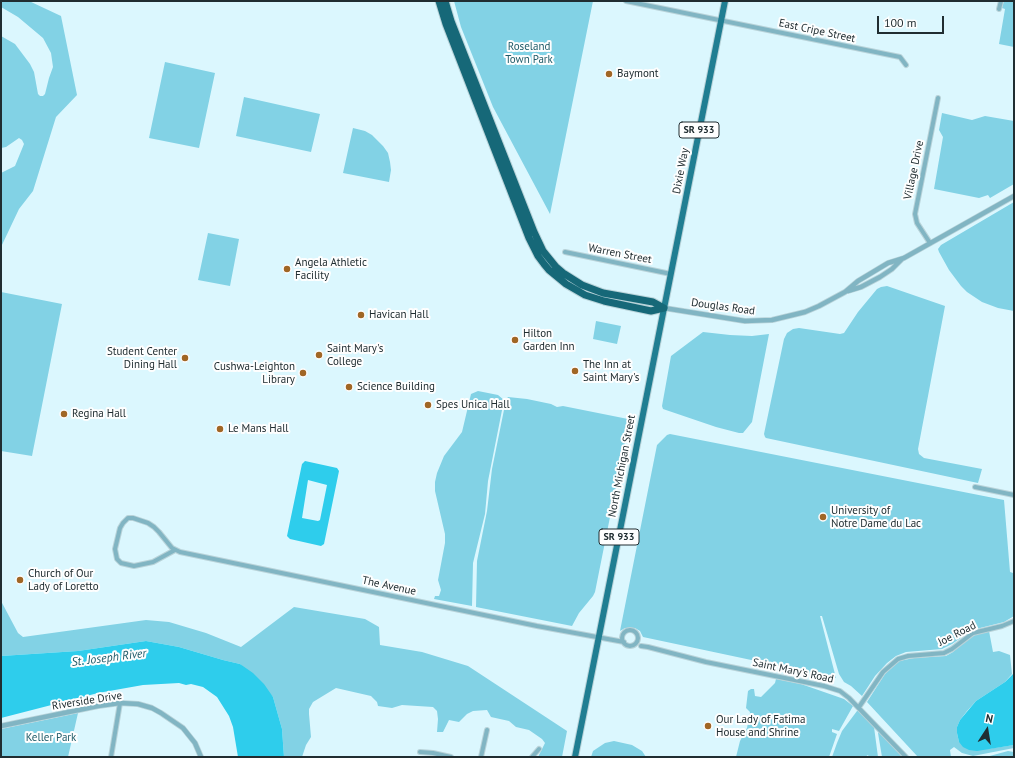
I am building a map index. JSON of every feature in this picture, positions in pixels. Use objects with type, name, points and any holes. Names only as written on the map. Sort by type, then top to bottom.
[{"type":"highway","points":[[439,1],[446,24],[529,238],[538,256],[544,264],[566,284],[585,295],[604,301],[652,311],[664,308]]},
{"type":"highway","points":[[446,1],[451,21],[534,232],[543,251],[556,267],[582,285],[604,293],[653,302],[664,308]]},
{"type":"main road","name":"Dixie Way","points":[[671,274],[725,1]]},
{"type":"main road","name":"North Michigan Street","points":[[575,757],[671,274]]},
{"type":"street","name":"East Cripe Street","points":[[626,1],[900,57],[906,65]]},
{"type":"street","points":[[999,9],[1001,1]]},
{"type":"street","name":"Village Drive","points":[[930,243],[917,223],[914,214],[938,98]]},
{"type":"street","name":"Douglas Road","points":[[664,308],[744,321],[772,320],[805,312],[845,292],[861,287],[880,277],[904,258],[1014,196]]},
{"type":"street","name":"Warren Street","points":[[565,252],[671,274]]},
{"type":"street","name":"Douglas Road","points":[[845,292],[858,281],[888,263],[904,258]]},
{"type":"street","points":[[975,487],[1014,495]]},
{"type":"street","points":[[128,518],[140,520],[154,527],[175,550],[153,562],[134,566],[121,563],[117,559],[115,549],[120,528],[128,518]]},
{"type":"street","name":"The Avenue","points":[[175,550],[255,568],[599,638]]},
{"type":"street","name":"Joe Road","points":[[859,707],[883,672],[898,659],[908,656],[944,653],[952,649],[973,633],[998,628],[1014,621]]},
{"type":"street","points":[[624,642],[623,637],[625,633],[632,631],[636,633],[638,638],[635,644]]},
{"type":"street","name":"Saint Mary's Road","points":[[599,638],[624,642],[628,645],[635,644],[648,649],[651,648],[706,662],[824,686],[844,693],[906,757]]},
{"type":"street","points":[[111,757],[120,703]]},
{"type":"street","name":"Riverside Drive","points":[[1,726],[98,706],[120,703],[145,706],[169,717],[183,728],[198,749],[201,757]]},
{"type":"street","points":[[481,757],[487,730]]},
{"type":"street","points":[[532,757],[539,749]]},
{"type":"street","points":[[420,752],[428,752],[449,757]]},
{"type":"green space","points":[[1,1],[29,1],[61,16],[77,95],[56,117],[33,191],[19,209],[1,247],[1,173],[15,166],[24,144],[19,138],[6,147],[1,148],[1,36],[15,44],[30,64],[34,72],[38,94],[40,96],[45,94],[53,67],[51,53],[43,38],[18,17],[1,7]]},
{"type":"green space","name":"Roseland Town Park","points":[[454,1],[593,1],[550,214],[493,107],[461,27]]},
{"type":"green space","points":[[1004,1],[1014,1],[1014,47],[999,44],[1005,9],[1002,8]]},
{"type":"green space","points":[[165,62],[215,73],[199,148],[149,138]]},
{"type":"green space","points":[[244,97],[320,114],[311,152],[236,136]]},
{"type":"green space","points":[[942,113],[972,120],[985,116],[1014,121],[1014,184],[990,198],[988,195],[979,198],[934,189],[943,137],[939,130]]},
{"type":"green space","points":[[353,128],[365,131],[372,135],[388,153],[391,170],[389,182],[343,173]]},
{"type":"green space","points":[[1014,202],[1014,311],[998,308],[982,302],[967,292],[949,270],[938,249],[941,245]]},
{"type":"green space","points":[[208,233],[239,239],[230,286],[198,280]]},
{"type":"green space","points":[[887,286],[945,306],[918,449],[919,454],[924,458],[982,469],[978,483],[765,437],[764,434],[784,339],[787,333],[793,329],[799,328],[840,334],[844,333],[858,312],[877,289]]},
{"type":"green space","points":[[1,292],[62,304],[32,456],[1,451]]},
{"type":"green space","points":[[596,321],[621,326],[617,344],[593,339]]},
{"type":"green space","points":[[703,332],[752,336],[769,334],[752,422],[743,433],[716,427],[663,409],[662,406],[671,356]]},
{"type":"green space","points":[[478,391],[498,395],[504,400],[488,481],[485,514],[473,563],[472,606],[434,599],[435,596],[439,596],[441,590],[438,580],[445,543],[445,534],[435,491],[435,482],[444,456],[462,432],[471,394]]},
{"type":"green space","points":[[508,397],[527,399],[551,404],[557,407],[563,406],[628,419],[627,432],[595,592],[579,613],[572,626],[476,607],[477,561],[487,511],[492,469],[506,400]]},
{"type":"green space","points":[[670,434],[1004,500],[1010,572],[1013,573],[1014,576],[1014,616],[1004,622],[972,630],[942,649],[906,652],[896,656],[875,676],[862,696],[844,682],[839,674],[822,616],[820,616],[836,678],[643,637],[640,631],[635,628],[625,628],[620,631],[657,445]]},
{"type":"green space","points":[[1,601],[18,633],[23,637],[146,620],[169,622],[206,633],[241,647],[294,607],[365,619],[379,627],[380,645],[422,652],[468,666],[567,731],[562,757],[538,757],[545,743],[542,739],[529,730],[516,727],[509,721],[491,717],[487,710],[473,711],[467,714],[459,722],[449,720],[443,732],[437,732],[437,711],[433,707],[402,705],[392,708],[378,706],[377,702],[371,696],[336,688],[313,702],[309,709],[311,737],[306,745],[302,757],[284,757],[282,729],[273,697],[240,664],[179,647],[146,641],[78,651],[1,656]]},
{"type":"green space","points":[[989,631],[993,652],[999,651],[1010,655],[1012,674],[1005,682],[976,701],[960,720],[957,727],[957,733],[959,742],[987,749],[1014,745],[1014,748],[973,756],[962,753],[954,747],[950,750],[951,757],[918,757],[867,702],[885,674],[899,661],[914,658],[946,656],[969,638],[979,633]]},
{"type":"green space","points":[[776,679],[801,684],[844,699],[853,706],[839,731],[832,729],[832,732],[837,734],[829,757],[736,757],[740,741],[747,728],[750,712],[746,708],[748,691],[754,689],[755,696],[761,697],[775,683]]},
{"type":"green space","points":[[857,711],[859,711],[874,727],[878,757],[869,757],[868,755],[865,757],[832,757],[842,731]]},
{"type":"green space","name":"Keller Park","points":[[78,713],[68,757],[1,757],[1,729]]},
{"type":"green space","points":[[879,732],[903,757],[882,757]]},
{"type":"green space","points":[[614,741],[632,745],[642,751],[646,757],[591,757],[593,751],[605,743]]},
{"type":"green space","points":[[1008,751],[1014,752],[1013,757],[986,757]]},
{"type":"water","points":[[305,461],[337,468],[339,471],[324,544],[321,546],[290,539],[287,536],[302,464]],"holes":[[[308,480],[327,485],[320,520],[318,521],[302,518]]]},
{"type":"water","name":"St. Joseph River","points":[[146,641],[179,647],[240,664],[253,673],[264,684],[273,697],[282,729],[284,757],[238,757],[233,727],[229,716],[217,697],[203,687],[191,684],[186,685],[179,683],[143,685],[98,693],[1,718],[1,656],[78,651]]},
{"type":"water","points":[[1014,673],[1014,745],[977,751],[969,750],[963,747],[959,742],[957,733],[957,727],[960,720],[976,701],[1005,682]]},
{"type":"place","name":"Baymont","points":[[609,74]]},
{"type":"place","name":"Angela Athletic Facility","points":[[287,269]]},
{"type":"place","name":"Havican Hall","points":[[361,315]]},
{"type":"place","name":"Hilton Garden Inn","points":[[515,340]]},
{"type":"place","name":"Saint Mary's College","points":[[319,355]]},
{"type":"place","name":"Student Center Dining Hall","points":[[185,358]]},
{"type":"place","name":"The Inn at Saint Mary's","points":[[575,371]]},
{"type":"place","name":"Cushwa-Leighton Library","points":[[303,373]]},
{"type":"place","name":"Science Building","points":[[349,387]]},
{"type":"place","name":"Spes Unica Hall","points":[[428,405]]},
{"type":"place","name":"Regina Hall","points":[[64,414]]},
{"type":"place","name":"Le Mans Hall","points":[[220,429]]},
{"type":"place","name":"University of Notre Dame du Lac","points":[[823,517]]},
{"type":"place","name":"Church of Our Lady of Loretto","points":[[20,580]]},
{"type":"place","name":"Our Lady of Fatima House and Shrine","points":[[708,726]]}]
